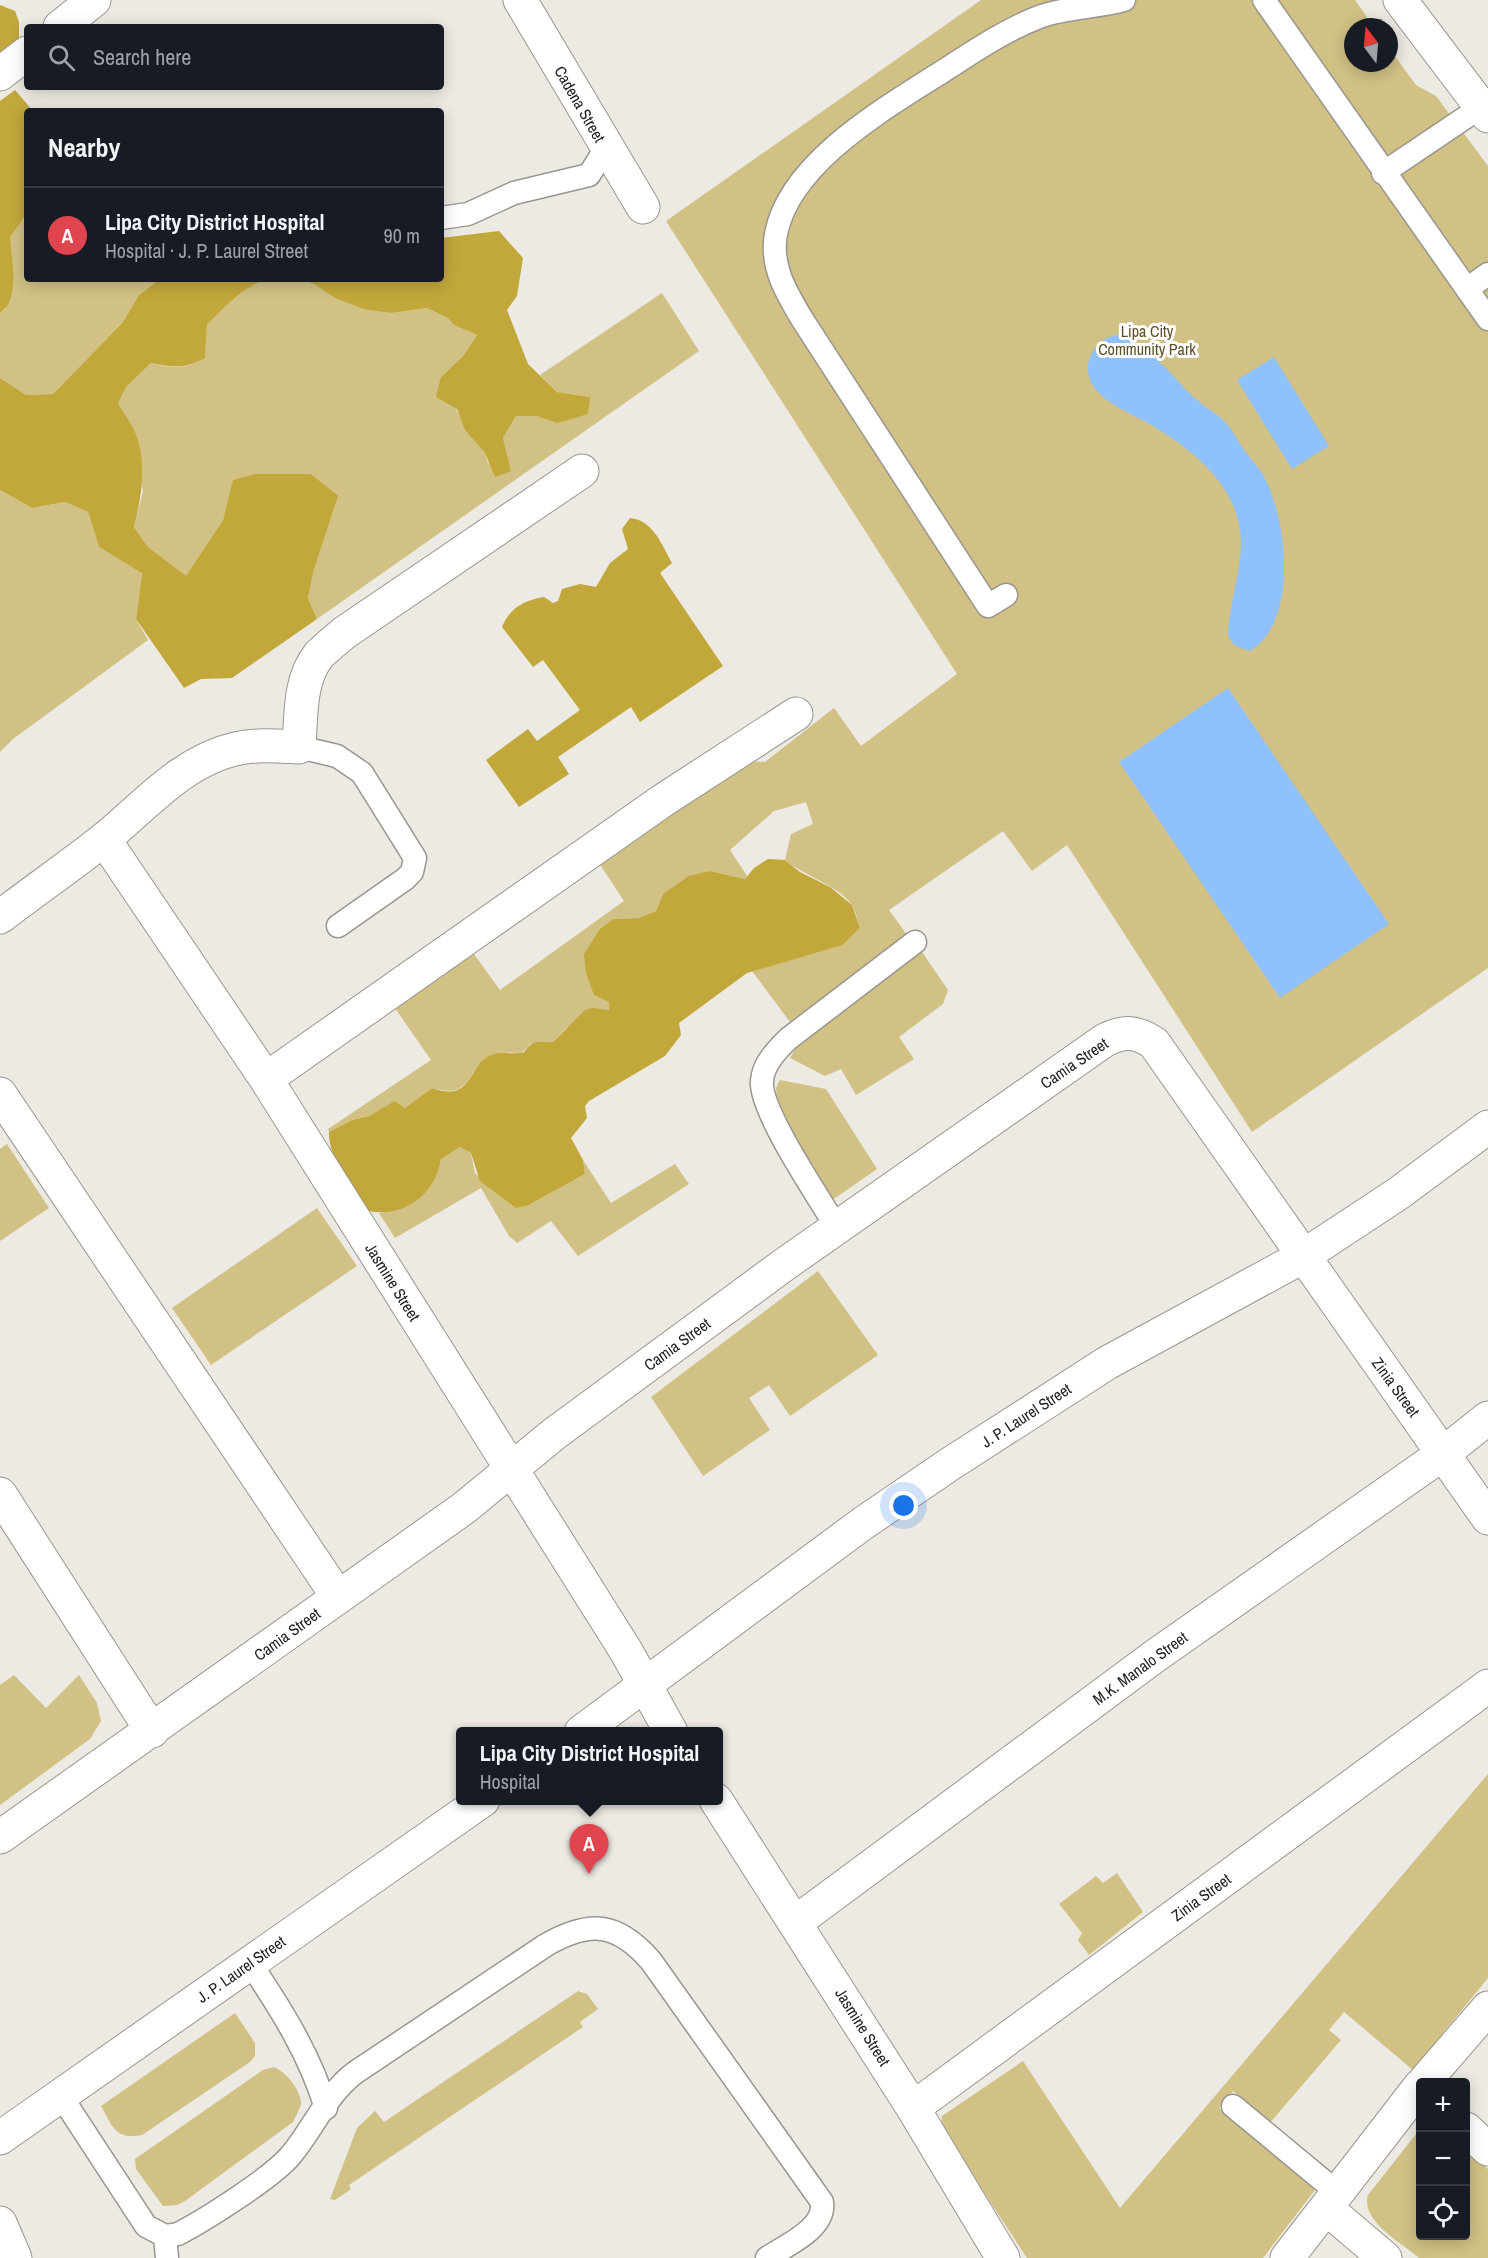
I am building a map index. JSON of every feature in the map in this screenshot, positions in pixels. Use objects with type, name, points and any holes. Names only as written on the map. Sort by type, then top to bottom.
[{"type":"street","points":[[64,24],[94,0]]},
{"type":"street","name":"Cadena Street","points":[[520,0],[643,207]]},
{"type":"street","points":[[1400,0],[1484,111]]},
{"type":"street","points":[[0,74],[24,55]]},
{"type":"street","points":[[0,917],[104,839],[172,781],[202,761],[234,749],[265,746],[299,747],[304,694],[309,672],[319,656],[344,633],[582,471]]},
{"type":"street","points":[[266,1079],[662,801],[796,714]]},
{"type":"street","name":"Jasmine Street","points":[[104,839],[266,1079],[626,1652],[669,1727]]},
{"type":"street","name":"Camia Street","points":[[0,1837],[464,1508],[554,1434],[837,1228],[1105,1040],[1131,1032],[1154,1043],[1302,1257]]},
{"type":"street","points":[[0,1094],[338,1597]]},
{"type":"street","name":"J. P. Laurel Street","points":[[587,1727],[645,1687],[862,1524],[950,1464],[1107,1363],[1302,1257],[1399,1193],[1488,1127]]},
{"type":"street","name":"Zinia Street","points":[[1302,1257],[1444,1453],[1488,1518]]},
{"type":"street","name":"M.K. Manalo Street","points":[[796,1922],[1155,1656],[1444,1453],[1488,1418]]},
{"type":"street","points":[[0,1494],[152,1731]]},
{"type":"street","name":"Zinia Street","points":[[913,2108],[1488,1686]]},
{"type":"street","name":"J. P. Laurel Street","points":[[0,2138],[476,1805]]},
{"type":"street","name":"Jasmine Street","points":[[719,1805],[913,2108],[1003,2258]]},
{"type":"street","points":[[1429,2078],[1488,2008]]},
{"type":"street","points":[[1287,2258],[1416,2093]]},
{"type":"street","points":[[1469,2132],[1488,2149]]},
{"type":"street","points":[[1332,2201],[1386,2258]]},
{"type":"street","points":[[0,2223],[15,2258]]},
{"type":"lane","points":[[1006,595],[988,606],[801,319],[779,276],[775,254],[776,234],[792,198],[814,167],[875,115],[1016,27],[1053,13],[1124,0]]},
{"type":"lane","points":[[1264,0],[1383,173],[1488,319]]},
{"type":"lane","points":[[1383,173],[1484,111]]},
{"type":"lane","points":[[444,218],[468,214],[514,193],[589,175],[606,148]]},
{"type":"lane","points":[[1467,289],[1488,274]]},
{"type":"lane","points":[[299,747],[337,756],[362,773],[415,858],[412,872],[405,879],[338,926]]},
{"type":"lane","points":[[837,1228],[767,1107],[762,1081],[772,1056],[788,1039],[915,942]]},
{"type":"lane","points":[[61,2096],[140,2218],[166,2247],[178,2234],[274,2171],[289,2157],[350,2076],[565,1934],[586,1929],[607,1928],[625,1935],[651,1961],[822,2202],[824,2210],[817,2223],[767,2258]]},
{"type":"lane","points":[[250,1963],[297,2038],[313,2069],[326,2108]]},
{"type":"lane","points":[[1233,2106],[1332,2201]]},
{"type":"green space","name":"Lipa City Community Park","points":[[981,0],[1355,0],[1368,18],[1344,18],[1344,72],[1398,72],[1398,60],[1416,85],[1436,96],[1488,166],[1488,968],[1252,1132],[1067,845],[1032,871],[1003,831],[889,910],[910,939],[793,1026],[752,971],[843,945],[860,928],[853,907],[846,898],[785,860],[791,834],[813,824],[806,802],[774,811],[730,850],[747,876],[745,879],[710,871],[663,894],[656,911],[639,918],[614,919],[601,998],[609,1002],[611,1007],[609,1010],[597,1009],[565,1029],[553,1042],[530,1044],[523,1051],[506,1053],[491,1059],[476,1069],[462,1087],[452,1091],[432,1088],[405,1108],[395,1102],[369,1116],[352,1120],[329,1132],[328,1129],[431,1060],[390,1001],[468,946],[500,990],[624,901],[595,857],[747,761],[765,762],[834,708],[861,746],[957,674],[666,221]]},
{"type":"green space","points":[[24,217],[24,282],[156,282],[139,295],[123,322],[53,394],[26,395],[0,378],[0,313],[5,310],[9,237]]},
{"type":"green space","points":[[259,282],[308,282],[335,298],[392,313],[427,308],[448,318],[454,325],[477,335],[463,356],[441,377],[466,430],[485,453],[488,463],[510,470],[503,438],[516,416],[536,416],[557,423],[590,397],[557,392],[540,375],[662,293],[699,351],[317,619],[308,598],[314,569],[234,480],[223,520],[186,577],[148,547],[134,527],[143,491],[118,404],[126,387],[151,363],[179,367],[205,358],[207,325],[250,287]]},
{"type":"green space","points":[[0,490],[32,508],[65,502],[88,512],[99,547],[142,572],[136,619],[148,640],[13,739],[0,752]]},
{"type":"green space","points":[[918,946],[948,990],[943,1004],[899,1037],[914,1059],[856,1095],[841,1069],[825,1076],[790,1058],[801,1039]]},
{"type":"green space","points":[[780,1080],[826,1089],[877,1169],[831,1201],[777,1106],[776,1088]]},
{"type":"green space","points":[[7,1144],[49,1208],[0,1241],[0,1149]]},
{"type":"green space","points":[[460,1147],[471,1153],[475,1173],[516,1208],[527,1206],[585,1174],[583,1160],[611,1203],[675,1164],[689,1184],[578,1256],[551,1221],[517,1243],[509,1236],[481,1188],[395,1238],[379,1213],[401,1208],[420,1197],[434,1181],[441,1159]]},
{"type":"green space","points":[[317,1208],[357,1266],[211,1365],[172,1308]]},
{"type":"green space","points":[[818,1271],[878,1355],[790,1416],[769,1385],[749,1398],[770,1430],[703,1476],[651,1397]]},
{"type":"green space","points":[[14,1675],[46,1708],[79,1675],[97,1703],[101,1721],[90,1739],[0,1805],[0,1685]]},
{"type":"green space","points":[[1488,1774],[1488,1978],[1413,2070],[1344,2012],[1329,2030],[1341,2040],[1269,2124],[1233,2091],[1219,2108],[1315,2190],[1263,2258],[1027,2258],[941,2127],[942,2116],[1023,2061],[1120,2208]]},
{"type":"green space","points":[[1117,1873],[1143,1912],[1089,1955],[1078,1940],[1082,1933],[1059,1904],[1096,1876],[1103,1883]]},
{"type":"green space","points":[[578,1991],[587,1994],[598,2009],[580,2022],[583,2027],[349,2185],[351,2189],[335,2200],[330,2199],[357,2128],[375,2111],[384,2122]]},
{"type":"green space","points":[[235,2013],[255,2043],[255,2056],[250,2062],[142,2135],[120,2134],[101,2106]]},
{"type":"green space","points":[[274,2067],[283,2072],[298,2092],[301,2103],[293,2122],[185,2201],[177,2205],[163,2206],[136,2169],[135,2159],[263,2070]]},
{"type":"green space","points":[[1416,2134],[1416,2240],[1470,2240],[1470,2153],[1488,2169],[1488,2258],[1419,2258],[1376,2222],[1367,2205],[1368,2195]]},
{"type":"shaded area","points":[[0,5],[15,11],[19,22],[19,41],[0,55]]},
{"type":"shaded area","points":[[15,90],[30,108],[24,108],[24,217],[10,237],[13,288],[11,298],[0,313],[0,101]]},
{"type":"shaded area","points":[[499,231],[523,258],[517,296],[507,310],[528,364],[557,392],[590,397],[588,414],[557,423],[536,416],[516,416],[503,438],[511,471],[495,477],[485,453],[465,430],[457,409],[436,397],[441,377],[463,356],[477,335],[454,325],[448,318],[427,308],[392,313],[364,309],[335,298],[308,282],[444,282],[444,238]]},
{"type":"shaded area","points":[[156,282],[259,282],[242,292],[207,325],[205,358],[179,366],[151,363],[126,387],[118,404],[133,428],[141,452],[141,490],[134,527],[148,547],[186,576],[223,520],[233,480],[255,474],[311,474],[338,496],[314,569],[308,598],[317,619],[232,678],[201,679],[184,688],[136,619],[142,573],[99,547],[88,512],[65,502],[32,508],[0,490],[0,378],[26,395],[53,394],[123,322],[139,295]]},
{"type":"shaded area","points":[[630,518],[645,523],[656,534],[672,563],[660,573],[723,666],[640,722],[631,707],[558,757],[569,774],[519,807],[486,760],[528,729],[537,741],[580,710],[543,660],[533,667],[502,627],[513,610],[530,600],[544,597],[553,603],[558,601],[562,589],[580,584],[596,587],[610,563],[628,549],[622,529]]},
{"type":"shaded area","points":[[768,859],[785,860],[800,872],[830,887],[852,905],[860,928],[843,945],[747,973],[679,1023],[681,1035],[665,1056],[589,1101],[585,1106],[587,1118],[571,1138],[583,1160],[585,1174],[527,1206],[516,1208],[480,1181],[471,1153],[460,1147],[441,1159],[433,1183],[416,1201],[394,1211],[369,1211],[337,1164],[329,1132],[352,1120],[369,1116],[395,1101],[405,1108],[432,1088],[456,1091],[463,1087],[483,1060],[491,1055],[524,1052],[534,1043],[553,1042],[585,1010],[592,1008],[609,1010],[609,1002],[594,995],[586,973],[584,954],[600,929],[614,919],[639,918],[656,911],[663,894],[689,876],[710,871],[745,879],[754,868]]},
{"type":"water","points":[[1115,335],[1125,337],[1145,349],[1193,397],[1225,422],[1260,470],[1271,491],[1282,540],[1284,566],[1282,593],[1276,616],[1266,636],[1250,651],[1235,646],[1228,636],[1241,539],[1239,522],[1233,505],[1217,479],[1195,456],[1157,429],[1108,401],[1092,384],[1088,367],[1093,351],[1099,344]]},
{"type":"water","points":[[1274,357],[1329,446],[1292,469],[1237,380]]},
{"type":"water","points":[[1228,688],[1389,924],[1280,998],[1119,762]]},
{"type":"place","name":"Lipa City District Hospital","points":[[589,1874]]}]
